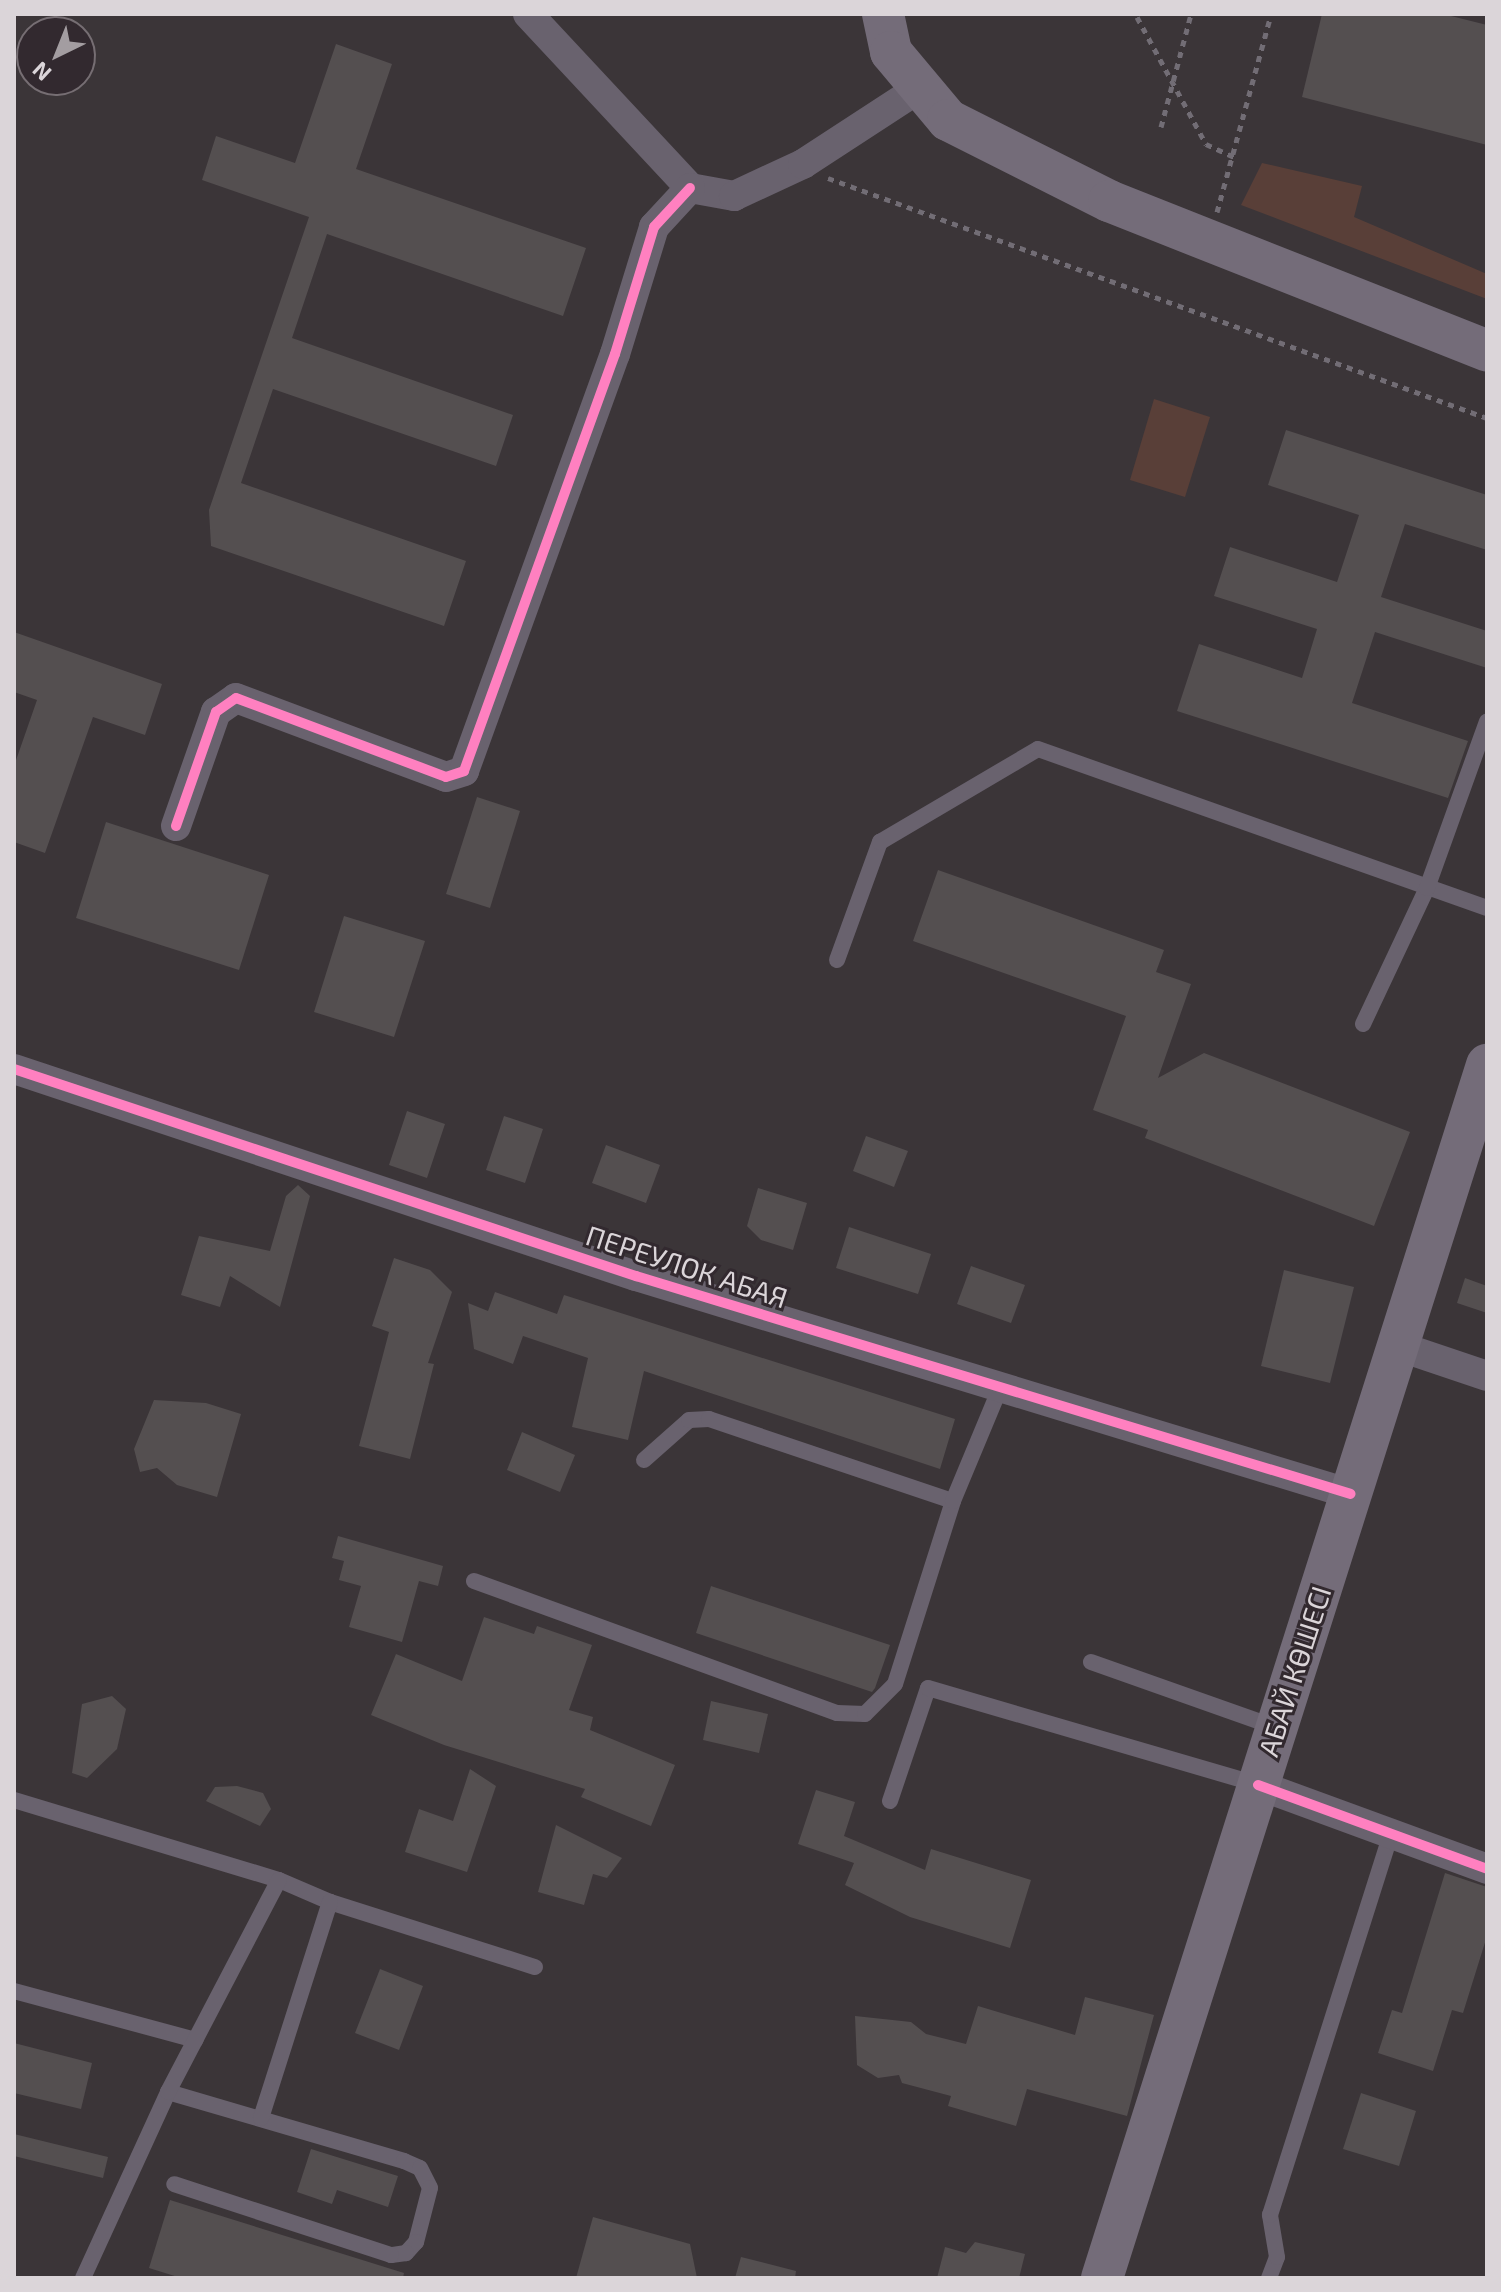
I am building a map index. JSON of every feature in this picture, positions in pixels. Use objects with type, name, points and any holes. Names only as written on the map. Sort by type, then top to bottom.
[{"type":"main road","points":[[883,14],[891,52],[948,120],[1109,201],[1487,351]]},
{"type":"main road","name":"АБАЙ КӨШЕСІ","points":[[1102,2278],[1487,1065]]},
{"type":"street","points":[[528,14],[690,188],[734,196],[803,164],[921,87]]},
{"type":"street","points":[[176,826],[216,712],[236,698],[446,777],[464,771],[610,368],[654,227],[690,188]]},
{"type":"street","name":"ПЕРЕУЛОК АБАЯ","points":[[14,1069],[636,1276],[1351,1494]]},
{"type":"street","points":[[1398,1346],[1487,1376]]},
{"type":"street","points":[[1258,1785],[1487,1869]]},
{"type":"lane","points":[[1363,1024],[1427,888],[1487,721]]},
{"type":"lane","points":[[837,960],[880,842],[1038,749],[1487,908]]},
{"type":"lane","points":[[474,1581],[837,1713],[865,1714],[895,1684],[953,1501],[1000,1388]]},
{"type":"lane","points":[[644,1460],[689,1420],[709,1419],[953,1501]]},
{"type":"lane","points":[[1091,1662],[1277,1728]]},
{"type":"lane","points":[[890,1801],[928,1688],[1258,1785]]},
{"type":"lane","points":[[14,1800],[279,1880],[330,1902],[535,1967]]},
{"type":"lane","points":[[1269,2278],[1277,2257],[1270,2215],[1391,1834]]},
{"type":"lane","points":[[83,2278],[168,2092],[279,1880]]},
{"type":"lane","points":[[261,2118],[330,1902]]},
{"type":"lane","points":[[14,1991],[196,2040]]},
{"type":"lane","points":[[168,2092],[420,2168],[430,2188],[416,2242],[406,2253],[391,2255],[174,2184]]},
{"type":"path","points":[[1161,127],[1191,14]]},
{"type":"path","points":[[1209,240],[1271,14]]},
{"type":"path","points":[[1137,17],[1206,144],[1234,157]]},
{"type":"path","points":[[803,164],[846,187],[1487,418]]},
{"type":"shaded area","points":[[1262,163],[1362,186],[1354,217],[1487,274],[1487,299],[1241,205]]},
{"type":"shaded area","points":[[1154,399],[1210,417],[1185,497],[1130,480]]},
{"type":"building","points":[[1322,14],[1443,14],[1487,25],[1487,145],[1302,97]]},
{"type":"building","points":[[336,44],[392,64],[356,169],[586,248],[563,316],[327,234],[292,338],[513,415],[496,466],[273,389],[241,483],[466,561],[444,626],[211,546],[209,510],[309,217],[202,180],[216,136],[295,163]]},
{"type":"building","points":[[1286,430],[1487,495],[1487,550],[1405,524],[1381,597],[1487,631],[1487,668],[1375,632],[1352,703],[1468,741],[1448,798],[1177,711],[1199,644],[1302,678],[1317,629],[1214,596],[1230,547],[1337,582],[1359,515],[1268,485]]},
{"type":"building","points":[[14,632],[162,684],[145,735],[93,717],[45,853],[14,842],[14,766],[37,700],[14,692]]},
{"type":"building","points":[[477,797],[520,811],[490,908],[446,894]]},
{"type":"building","points":[[106,822],[269,875],[239,970],[76,918]]},
{"type":"building","points":[[938,870],[1164,950],[1156,972],[1191,984],[1158,1078],[1204,1053],[1410,1132],[1374,1226],[1145,1138],[1148,1130],[1093,1110],[1126,1016],[913,941]]},
{"type":"building","points":[[344,916],[425,941],[394,1037],[314,1012]]},
{"type":"building","points":[[407,1111],[445,1124],[427,1178],[389,1165]]},
{"type":"building","points":[[504,1116],[543,1129],[525,1183],[486,1170]]},
{"type":"building","points":[[866,1136],[908,1151],[894,1187],[853,1171]]},
{"type":"building","points":[[606,1145],[660,1165],[646,1203],[592,1183]]},
{"type":"building","points":[[298,1185],[310,1196],[280,1307],[230,1276],[220,1307],[181,1295],[199,1236],[270,1251],[286,1196]]},
{"type":"building","points":[[758,1188],[807,1203],[793,1250],[761,1240],[747,1226]]},
{"type":"building","points":[[849,1227],[931,1254],[918,1294],[836,1268]]},
{"type":"building","points":[[394,1258],[430,1270],[452,1292],[428,1363],[434,1364],[410,1459],[359,1446],[389,1332],[372,1326]]},
{"type":"building","points":[[971,1266],[1025,1285],[1011,1323],[957,1304]]},
{"type":"building","points":[[1284,1270],[1354,1287],[1330,1383],[1261,1366]]},
{"type":"building","points":[[1465,1278],[1487,1286],[1487,1313],[1457,1303]]},
{"type":"building","points":[[495,1292],[557,1314],[564,1295],[955,1419],[940,1469],[644,1371],[628,1440],[572,1427],[588,1358],[523,1336],[513,1364],[474,1349],[468,1303],[488,1311]]},
{"type":"building","points":[[154,1400],[206,1403],[241,1414],[217,1497],[177,1485],[157,1468],[140,1472],[134,1449]]},
{"type":"building","points":[[522,1432],[575,1455],[560,1492],[507,1470]]},
{"type":"building","points":[[338,1536],[443,1566],[438,1586],[419,1581],[402,1642],[349,1627],[361,1586],[339,1580],[344,1561],[332,1558]]},
{"type":"building","points":[[711,1586],[890,1645],[875,1688],[872,1692],[696,1633]]},
{"type":"building","points":[[484,1617],[534,1634],[537,1626],[592,1645],[569,1710],[593,1717],[590,1730],[675,1765],[651,1826],[581,1797],[585,1789],[444,1745],[371,1715],[396,1654],[462,1681]]},
{"type":"building","points":[[112,1696],[126,1709],[117,1749],[87,1778],[72,1773],[82,1704]]},
{"type":"building","points":[[711,1701],[768,1714],[759,1753],[703,1740]]},
{"type":"building","points":[[470,1769],[496,1786],[467,1872],[405,1852],[419,1809],[453,1821]]},
{"type":"building","points":[[237,1786],[263,1793],[271,1809],[260,1826],[206,1801],[215,1787]]},
{"type":"building","points":[[816,1790],[855,1802],[844,1836],[925,1870],[931,1849],[1031,1880],[1010,1948],[910,1917],[845,1885],[854,1863],[798,1844]]},
{"type":"building","points":[[556,1825],[622,1858],[607,1878],[593,1874],[584,1905],[538,1892]]},
{"type":"building","points":[[1445,1873],[1487,1887],[1487,1936],[1463,2013],[1452,2010],[1433,2071],[1378,2053],[1392,2010],[1402,2013]]},
{"type":"building","points":[[380,1969],[423,1986],[399,2050],[355,2033]]},
{"type":"building","points":[[1085,1997],[1154,2015],[1127,2116],[1027,2089],[1016,2126],[948,2106],[951,2096],[902,2083],[899,2075],[878,2078],[857,2065],[855,2016],[911,2022],[926,2034],[966,2044],[978,2006],[1075,2035]]},
{"type":"building","points":[[14,2043],[92,2063],[81,2109],[14,2093]]},
{"type":"building","points":[[1361,2093],[1416,2111],[1399,2166],[1343,2149]]},
{"type":"building","points":[[14,2134],[108,2157],[103,2178],[14,2156]]},
{"type":"building","points":[[311,2149],[398,2176],[388,2207],[337,2190],[332,2204],[297,2192]]},
{"type":"building","points":[[170,2200],[404,2273],[403,2278],[181,2278],[149,2268]]},
{"type":"building","points":[[593,2217],[690,2244],[697,2278],[576,2278]]},
{"type":"building","points":[[975,2242],[1025,2254],[1019,2278],[937,2278],[945,2247],[966,2253]]},
{"type":"building","points":[[741,2257],[796,2271],[795,2278],[735,2278]]},
{"type":"cycle path","points":[[176,826],[216,712],[236,698],[446,777],[464,771],[615,354],[654,227],[690,188]]},
{"type":"cycle path","points":[[14,1069],[636,1276],[1351,1494]]},
{"type":"cycle path","points":[[1258,1785],[1487,1869]]}]
